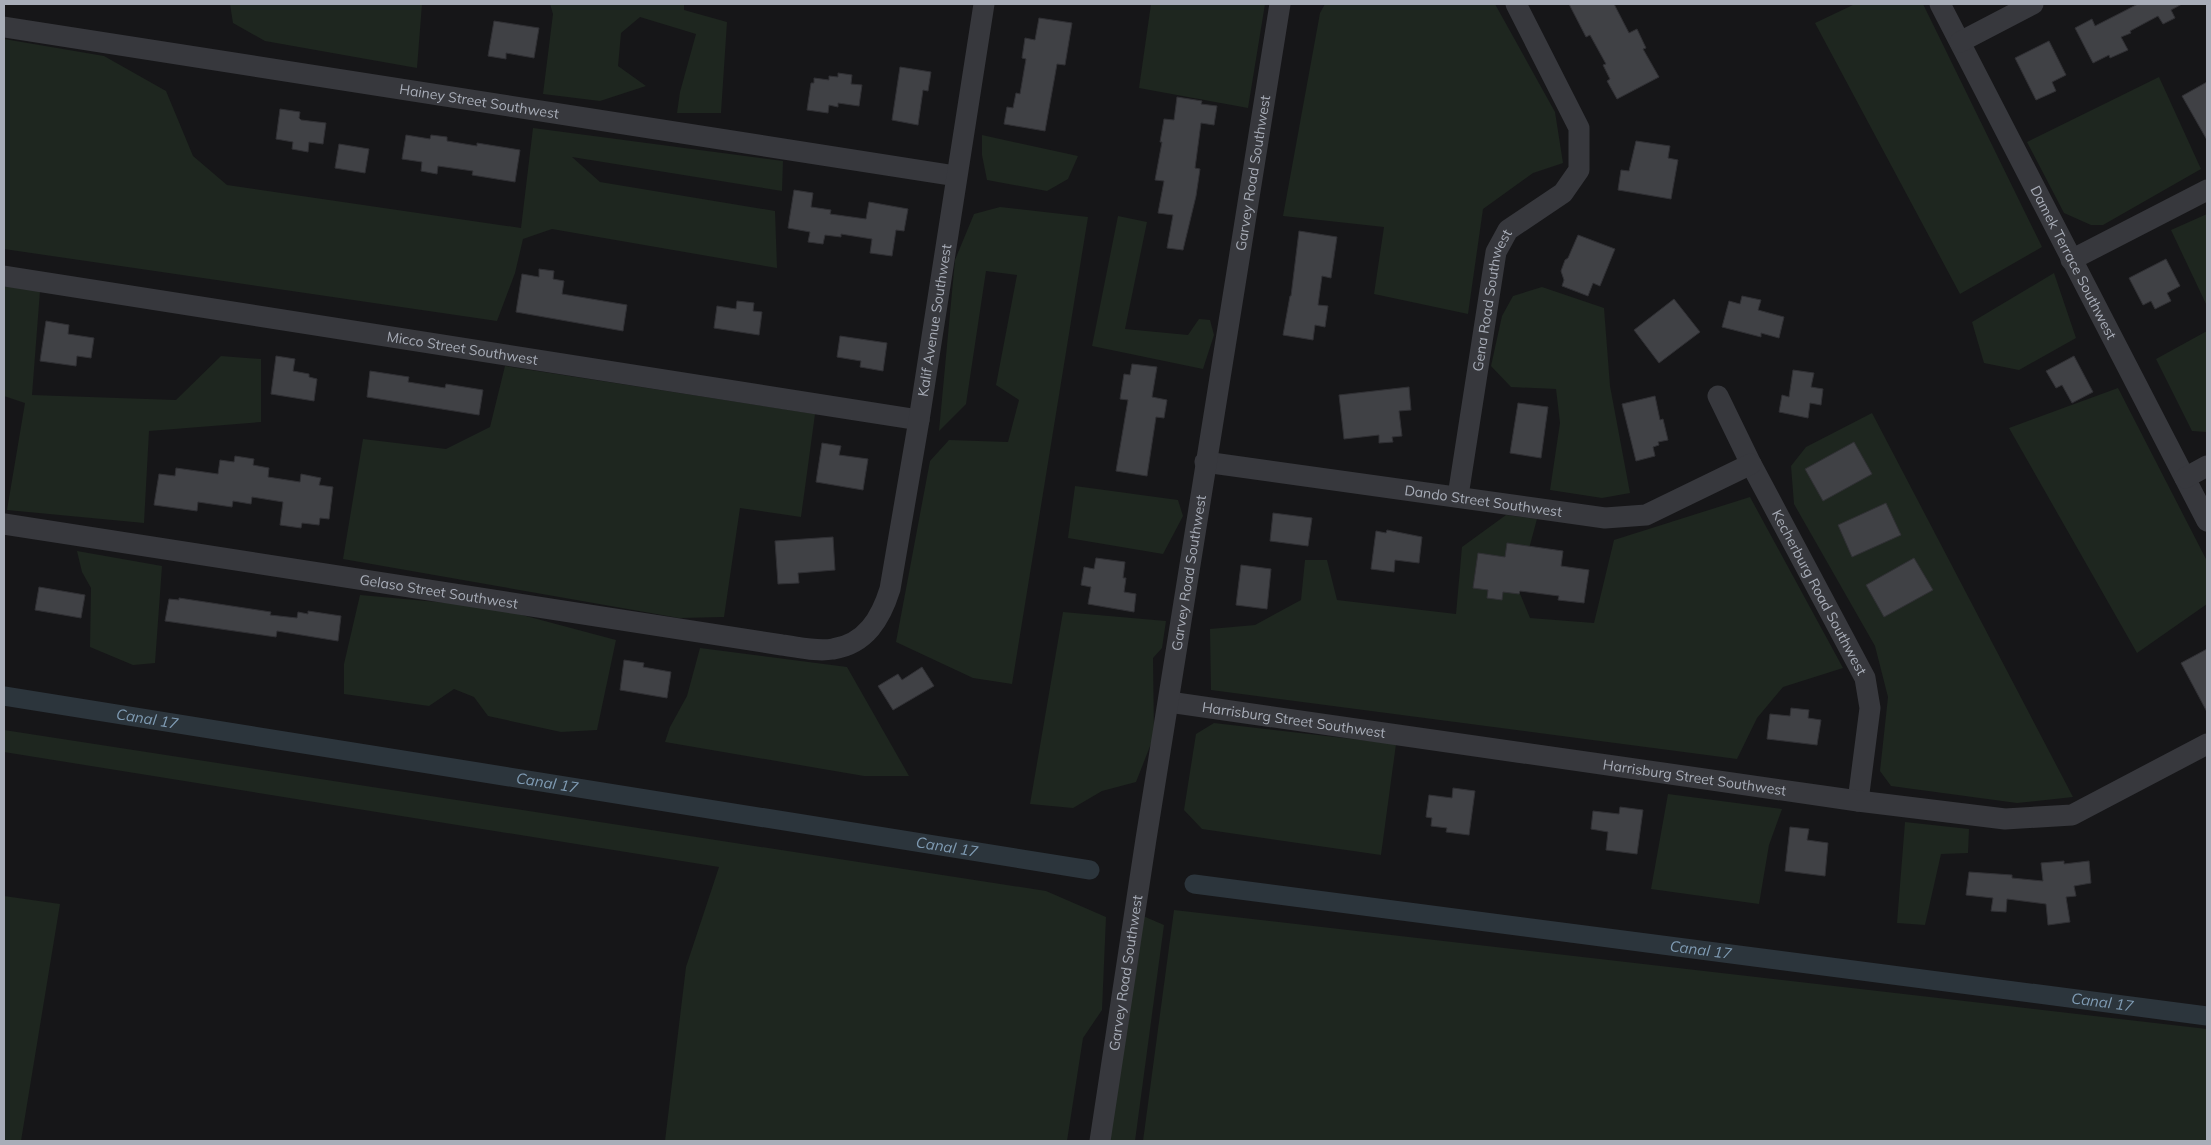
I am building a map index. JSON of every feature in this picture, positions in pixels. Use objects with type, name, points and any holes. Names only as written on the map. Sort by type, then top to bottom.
[{"type":"street","name":"Kalif Avenue Southwest","points":[[869,632],[884,608],[890,588],[920,420],[956,176],[984,4]]},
{"type":"street","name":"Garvey Road Southwest","points":[[1100,1141],[1205,462],[1280,4]]},
{"type":"street","name":"Gena Road Southwest","points":[[1458,496],[1496,252],[1508,230],[1563,193],[1580,170],[1579,128],[1516,4]]},
{"type":"street","name":"Damek Terrace Southwest","points":[[1940,4],[2207,520]]},
{"type":"street","points":[[1960,42],[2033,4]]},
{"type":"street","name":"Hainey Street Southwest","points":[[4,27],[956,176]]},
{"type":"street","points":[[2071,260],[2207,190]]},
{"type":"street","name":"Micco Street Southwest","points":[[4,276],[920,420]]},
{"type":"street","name":"Kecherburg Road Southwest","points":[[1718,396],[1751,464],[1865,678],[1870,708],[1858,801]]},
{"type":"street","name":"Dando Street Southwest","points":[[1205,462],[1604,518],[1646,515],[1751,464]]},
{"type":"street","points":[[2185,478],[2207,466]]},
{"type":"street","name":"Gelaso Street Southwest","points":[[4,524],[782,646],[832,650],[854,642],[869,632]]},
{"type":"street","name":"Harrisburg Street Southwest","points":[[1169,702],[1858,801],[2005,819],[2072,815],[2207,744]]},
{"type":"shaded area","points":[[230,4],[422,4],[417,68],[265,41],[233,23]]},
{"type":"shaded area","points":[[550,4],[684,4],[684,10],[727,22],[721,113],[677,113],[680,92],[696,34],[640,17],[621,33],[618,66],[646,86],[600,101],[543,94],[553,14]]},
{"type":"shaded area","points":[[1151,4],[1265,4],[1248,108],[1139,88]]},
{"type":"shaded area","points":[[1325,4],[1495,4],[1555,112],[1563,163],[1533,173],[1483,209],[1468,314],[1374,294],[1384,227],[1283,216],[1320,13]]},
{"type":"shaded area","points":[[1855,4],[1923,4],[2042,247],[1960,294],[1815,23]]},
{"type":"shaded area","points":[[4,39],[104,56],[166,91],[193,156],[227,185],[521,228],[533,128],[783,161],[782,191],[572,157],[600,182],[775,211],[777,268],[552,229],[523,239],[515,273],[497,321],[4,249]]},
{"type":"shaded area","points":[[2159,77],[2201,169],[2103,225],[2091,225],[2064,213],[2027,142]]},
{"type":"shaded area","points":[[982,135],[1078,156],[1068,179],[1047,191],[987,180],[982,155]]},
{"type":"shaded area","points":[[1000,207],[1088,217],[1012,684],[973,678],[896,642],[930,461],[949,440],[1008,442],[1019,400],[996,385],[1017,275],[986,271],[966,404],[939,431],[955,260],[974,214]]},
{"type":"shaded area","points":[[2207,214],[2207,306],[2171,230]]},
{"type":"shaded area","points":[[1118,216],[1147,222],[1125,329],[1188,335],[1199,319],[1210,320],[1214,335],[1203,369],[1092,346]]},
{"type":"shaded area","points":[[2054,273],[2076,338],[2019,370],[1984,363],[1972,322]]},
{"type":"shaded area","points":[[4,286],[40,291],[32,395],[176,400],[221,356],[261,359],[261,422],[149,431],[144,523],[7,510],[25,403],[4,396]]},
{"type":"shaded area","points":[[1542,287],[1604,308],[1610,386],[1630,493],[1602,498],[1550,490],[1560,423],[1556,389],[1511,387],[1491,366],[1502,316],[1513,296]]},
{"type":"shaded area","points":[[2207,331],[2207,432],[2192,431],[2156,359]]},
{"type":"shaded area","points":[[505,366],[815,414],[801,517],[740,508],[724,617],[679,618],[343,559],[363,439],[446,449],[490,427]]},
{"type":"shaded area","points":[[2118,388],[2207,561],[2207,604],[2137,653],[2009,428]]},
{"type":"shaded area","points":[[1872,413],[2073,797],[2017,803],[1891,786],[1880,771],[1888,697],[1875,646],[1794,504],[1791,466],[1806,447]]},
{"type":"shaded area","points":[[1075,486],[1178,500],[1183,516],[1163,554],[1068,538]]},
{"type":"shaded area","points":[[1750,497],[1843,668],[1783,687],[1757,718],[1737,759],[1211,690],[1210,629],[1255,625],[1301,600],[1305,560],[1327,560],[1337,600],[1456,614],[1462,547],[1506,515],[1537,519],[1518,589],[1530,618],[1594,623],[1614,540]]},
{"type":"shaded area","points":[[77,551],[162,566],[155,663],[133,665],[90,647],[91,588],[82,572]]},
{"type":"shaded area","points":[[360,595],[492,607],[616,640],[597,730],[561,732],[488,716],[474,697],[454,689],[429,706],[344,694],[344,664]]},
{"type":"shaded area","points":[[1063,612],[1166,621],[1162,648],[1153,658],[1154,736],[1136,782],[1102,791],[1073,808],[1030,804]]},
{"type":"shaded area","points":[[700,648],[847,667],[909,776],[864,776],[665,742],[670,727],[687,696]]},
{"type":"shaded area","points":[[1214,723],[1396,744],[1381,855],[1202,829],[1184,810],[1196,734]]},
{"type":"shaded area","points":[[4,730],[1046,891],[1106,917],[1102,1010],[1083,1038],[1067,1141],[665,1141],[686,967],[719,867],[4,752]]},
{"type":"shaded area","points":[[1668,794],[1782,809],[1769,845],[1759,904],[1651,889]]},
{"type":"shaded area","points":[[1905,822],[1969,829],[1968,853],[1941,854],[1925,925],[1897,923]]},
{"type":"shaded area","points":[[4,896],[60,904],[21,1141],[4,1141]]},
{"type":"shaded area","points":[[1174,910],[2207,1029],[2207,1141],[1143,1141]]},
{"type":"shaded area","points":[[1143,916],[1164,925],[1135,1141],[1109,1141]]},
{"type":"building","points":[[1569,4],[1614,4],[1629,33],[1637,29],[1646,48],[1643,49],[1659,77],[1617,99],[1607,81],[1610,79],[1603,65],[1606,64],[1590,35],[1586,37]]},
{"type":"building","points":[[2138,4],[2182,4],[2171,10],[2175,18],[2163,24],[2158,16],[2121,37],[2128,50],[2110,58],[2109,55],[2093,63],[2075,28],[2092,19],[2095,26]]},
{"type":"building","points":[[1039,18],[1072,23],[1065,65],[1057,64],[1045,131],[1004,124],[1007,107],[1013,108],[1016,93],[1020,94],[1026,59],[1022,58],[1025,38],[1035,40]]},
{"type":"building","points":[[494,21],[539,28],[534,58],[506,53],[506,59],[488,56]]},
{"type":"building","points":[[2049,41],[2066,75],[2052,82],[2056,91],[2036,100],[2015,58]]},
{"type":"building","points":[[900,67],[931,72],[928,91],[923,90],[918,125],[892,120]]},
{"type":"building","points":[[838,73],[852,75],[851,84],[862,85],[859,106],[838,103],[838,107],[829,105],[828,113],[807,110],[811,83],[814,83],[814,78],[829,80],[829,76],[838,77]]},
{"type":"building","points":[[2207,82],[2207,140],[2182,96]]},
{"type":"building","points":[[1177,97],[1202,101],[1201,104],[1217,106],[1214,125],[1201,123],[1195,168],[1200,169],[1196,196],[1183,250],[1167,248],[1173,215],[1158,213],[1164,181],[1155,180],[1164,119],[1174,120]]},
{"type":"building","points":[[280,109],[300,112],[299,118],[301,120],[326,123],[323,144],[309,142],[308,152],[292,149],[293,142],[276,139]]},
{"type":"building","points":[[406,135],[430,139],[431,135],[447,137],[447,141],[477,146],[477,143],[520,150],[515,182],[472,175],[473,171],[438,166],[437,174],[421,171],[422,162],[402,159]]},
{"type":"building","points":[[1636,141],[1670,146],[1668,158],[1678,160],[1671,199],[1618,190],[1621,170],[1629,171]]},
{"type":"building","points":[[339,144],[369,149],[365,173],[335,168]]},
{"type":"building","points":[[794,190],[813,193],[811,207],[831,210],[830,214],[866,219],[869,202],[908,209],[904,231],[896,230],[892,256],[870,253],[872,239],[841,234],[841,237],[825,235],[823,244],[808,242],[810,232],[788,228]]},
{"type":"building","points":[[1299,231],[1337,237],[1331,278],[1322,276],[1318,305],[1328,306],[1325,327],[1315,325],[1313,340],[1283,335],[1291,296]]},
{"type":"building","points":[[1578,235],[1615,249],[1600,286],[1593,283],[1588,296],[1562,286],[1564,280],[1561,271]]},
{"type":"building","points":[[2166,259],[2180,286],[2167,293],[2171,301],[2155,309],[2151,301],[2143,305],[2129,278]]},
{"type":"building","points":[[539,269],[554,271],[553,279],[564,281],[562,294],[627,305],[623,331],[516,312],[522,274],[539,277]]},
{"type":"building","points":[[1742,296],[1761,300],[1758,310],[1784,317],[1779,338],[1761,333],[1761,337],[1722,327],[1729,301],[1740,304]]},
{"type":"building","points":[[1674,299],[1700,332],[1659,363],[1634,330]]},
{"type":"building","points":[[737,301],[754,303],[753,311],[762,312],[759,335],[714,328],[717,306],[736,309]]},
{"type":"building","points":[[46,321],[69,325],[68,334],[94,338],[91,358],[77,356],[76,366],[40,361]]},
{"type":"building","points":[[840,336],[887,343],[883,371],[860,367],[861,361],[837,357]]},
{"type":"building","points":[[276,356],[295,359],[293,371],[309,374],[309,377],[317,379],[314,401],[271,394]]},
{"type":"building","points":[[2074,356],[2093,392],[2072,403],[2062,385],[2056,388],[2046,371]]},
{"type":"building","points":[[1132,364],[1157,367],[1152,397],[1167,400],[1164,418],[1156,417],[1147,476],[1116,471],[1128,400],[1120,399],[1124,374],[1130,375]]},
{"type":"building","points":[[1793,370],[1814,373],[1811,387],[1823,389],[1821,405],[1810,403],[1808,418],[1779,412],[1782,395],[1789,397]]},
{"type":"building","points":[[370,371],[409,377],[408,382],[445,388],[446,384],[483,390],[479,415],[367,397]]},
{"type":"building","points":[[1409,387],[1411,410],[1399,411],[1402,436],[1392,437],[1393,442],[1379,443],[1379,435],[1344,439],[1339,395]]},
{"type":"building","points":[[1655,396],[1660,420],[1663,419],[1668,440],[1658,442],[1659,445],[1653,447],[1655,456],[1636,461],[1622,404]]},
{"type":"building","points":[[1518,403],[1548,407],[1541,458],[1510,453]]},
{"type":"building","points":[[1854,442],[1872,474],[1823,501],[1805,469]]},
{"type":"building","points":[[822,443],[841,446],[839,455],[868,459],[863,490],[816,482]]},
{"type":"building","points":[[235,456],[254,459],[253,465],[269,468],[268,477],[300,482],[301,474],[321,478],[319,485],[333,487],[329,519],[320,518],[319,525],[302,523],[301,528],[280,525],[283,502],[252,497],[251,504],[233,501],[232,507],[198,502],[197,511],[154,505],[159,474],[175,476],[176,468],[218,474],[220,460],[234,462]]},
{"type":"building","points":[[1886,503],[1901,535],[1852,557],[1838,525]]},
{"type":"building","points":[[1273,513],[1312,518],[1308,546],[1270,541]]},
{"type":"building","points":[[1387,530],[1422,537],[1419,563],[1395,560],[1394,572],[1371,569],[1376,531],[1386,533]]},
{"type":"building","points":[[833,537],[835,570],[798,573],[799,583],[778,584],[775,541]]},
{"type":"building","points":[[1507,543],[1563,551],[1561,566],[1589,570],[1584,603],[1558,600],[1559,596],[1520,591],[1519,594],[1503,592],[1502,600],[1487,598],[1488,590],[1473,588],[1478,553],[1505,557]]},
{"type":"building","points":[[1096,558],[1125,562],[1123,578],[1126,578],[1124,592],[1136,594],[1134,612],[1088,604],[1091,587],[1081,585],[1084,567],[1094,569]]},
{"type":"building","points":[[1914,558],[1933,590],[1884,617],[1866,585]]},
{"type":"building","points":[[1241,565],[1271,569],[1267,609],[1236,605]]},
{"type":"building","points":[[39,587],[85,595],[81,618],[35,610]]},
{"type":"building","points":[[179,598],[271,612],[270,615],[297,618],[298,612],[308,614],[308,611],[341,616],[338,641],[277,631],[276,637],[165,621],[169,599],[179,600]]},
{"type":"building","points":[[2207,649],[2207,712],[2181,663]]},
{"type":"building","points":[[624,660],[644,663],[643,667],[671,672],[667,698],[620,690]]},
{"type":"building","points":[[922,667],[934,686],[893,710],[878,686],[898,674],[902,680]]},
{"type":"building","points":[[1791,708],[1809,710],[1808,718],[1821,720],[1817,745],[1767,739],[1770,714],[1790,716]]},
{"type":"building","points":[[1453,788],[1475,791],[1469,835],[1446,832],[1447,828],[1431,826],[1432,818],[1426,817],[1429,795],[1452,798]]},
{"type":"building","points":[[1620,807],[1643,810],[1637,854],[1606,850],[1608,832],[1591,829],[1593,811],[1619,814]]},
{"type":"building","points":[[1790,827],[1809,829],[1807,840],[1828,843],[1825,876],[1785,871]]},
{"type":"building","points":[[2064,861],[2064,864],[2089,861],[2091,883],[2074,886],[2076,896],[2066,897],[2070,922],[2048,925],[2046,904],[2007,899],[2006,912],[1991,911],[1993,898],[1966,895],[1969,872],[2012,875],[2012,878],[2043,881],[2041,863]]},
{"type":"waterway","name":"Canal 17","points":[[4,696],[1090,870]]},
{"type":"waterway","name":"Canal 17","points":[[1194,884],[2207,1016]]}]
